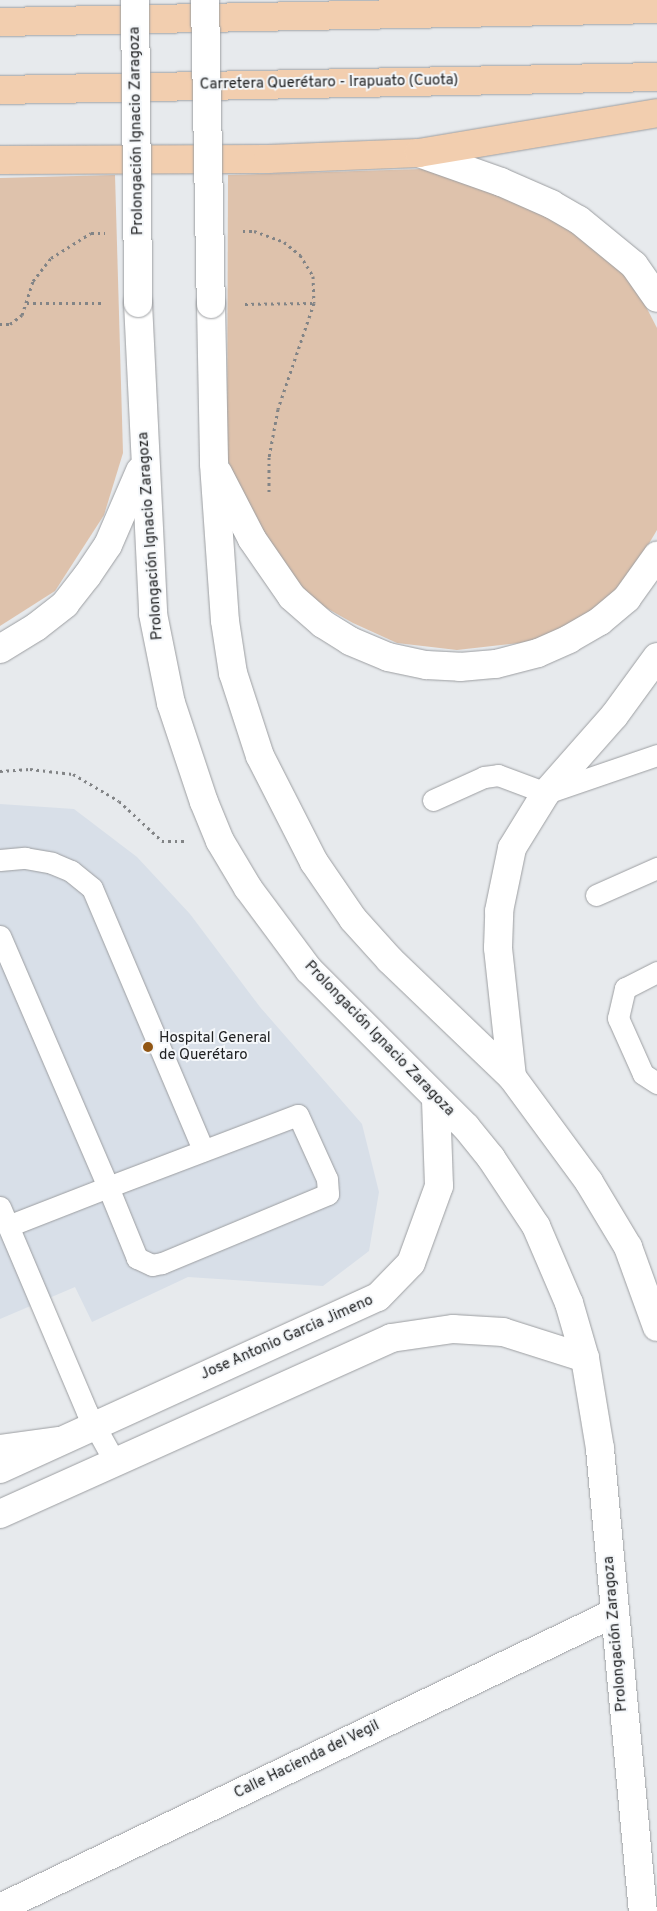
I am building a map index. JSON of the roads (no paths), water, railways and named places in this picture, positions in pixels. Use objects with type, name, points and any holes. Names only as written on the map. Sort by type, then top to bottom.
[{"type":"highway","points":[[0,22],[657,9]]},
{"type":"highway","name":"Carretera Querétaro - Irapuato (Cuota)","points":[[0,90],[657,77]]},
{"type":"highway","points":[[0,160],[268,159],[419,153],[657,113]]},
{"type":"main road","name":"Prolongación Ignacio Zaragoza","points":[[135,0],[138,303],[144,460],[153,614],[160,656],[186,751],[220,841],[248,888],[309,970],[436,1099],[491,1158],[536,1226],[555,1265],[585,1358]]},
{"type":"main road","points":[[205,0],[214,464],[221,578],[233,673],[245,716],[265,765],[314,862],[353,919],[390,960],[512,1077],[614,1221],[642,1281],[657,1327]]},
{"type":"main road","points":[[419,153],[501,182],[552,204],[579,220],[634,265],[657,298]]},
{"type":"main road","points":[[0,649],[36,627],[65,604],[87,576],[108,545],[126,507],[144,460]]},
{"type":"main road","points":[[214,464],[252,539],[292,597],[323,624],[350,641],[388,657],[426,665],[460,667],[496,664],[538,654],[600,621],[627,598],[657,556]]},
{"type":"main road","points":[[512,1077],[502,1002],[499,911],[512,848],[546,793],[614,716],[657,657]]},
{"type":"main road","name":"Jose Antonio Garcia Jimeno","points":[[0,1470],[378,1297],[411,1263],[438,1186],[436,1099]]},
{"type":"main road","points":[[0,1514],[391,1338],[453,1329],[502,1332],[585,1358]]},
{"type":"main road","points":[[292,1335],[313,1373]]},
{"type":"main road","name":"Prolongación Zaragoza","points":[[585,1358],[600,1449],[642,1911]]},
{"type":"main road","name":"Calle Hacienda del Vegil","points":[[0,1908],[614,1613]]},
{"type":"lane","points":[[433,800],[484,777],[498,775],[546,793],[657,755]]},
{"type":"lane","points":[[0,860],[25,858],[52,863],[71,871],[92,888],[203,1150]]},
{"type":"lane","points":[[596,895],[657,868]]},
{"type":"lane","points":[[0,936],[108,1187],[136,1258],[152,1265],[328,1194],[327,1179],[298,1115],[108,1187],[4,1216],[86,1431],[115,1462]]},
{"type":"lane","points":[[657,972],[625,988],[618,1018],[643,1074],[657,1083]]},
{"type":"lane","points":[[0,1444],[86,1431]]},
{"type":"place","name":"Hospital General de Querétaro","points":[[148,1047]]}]
